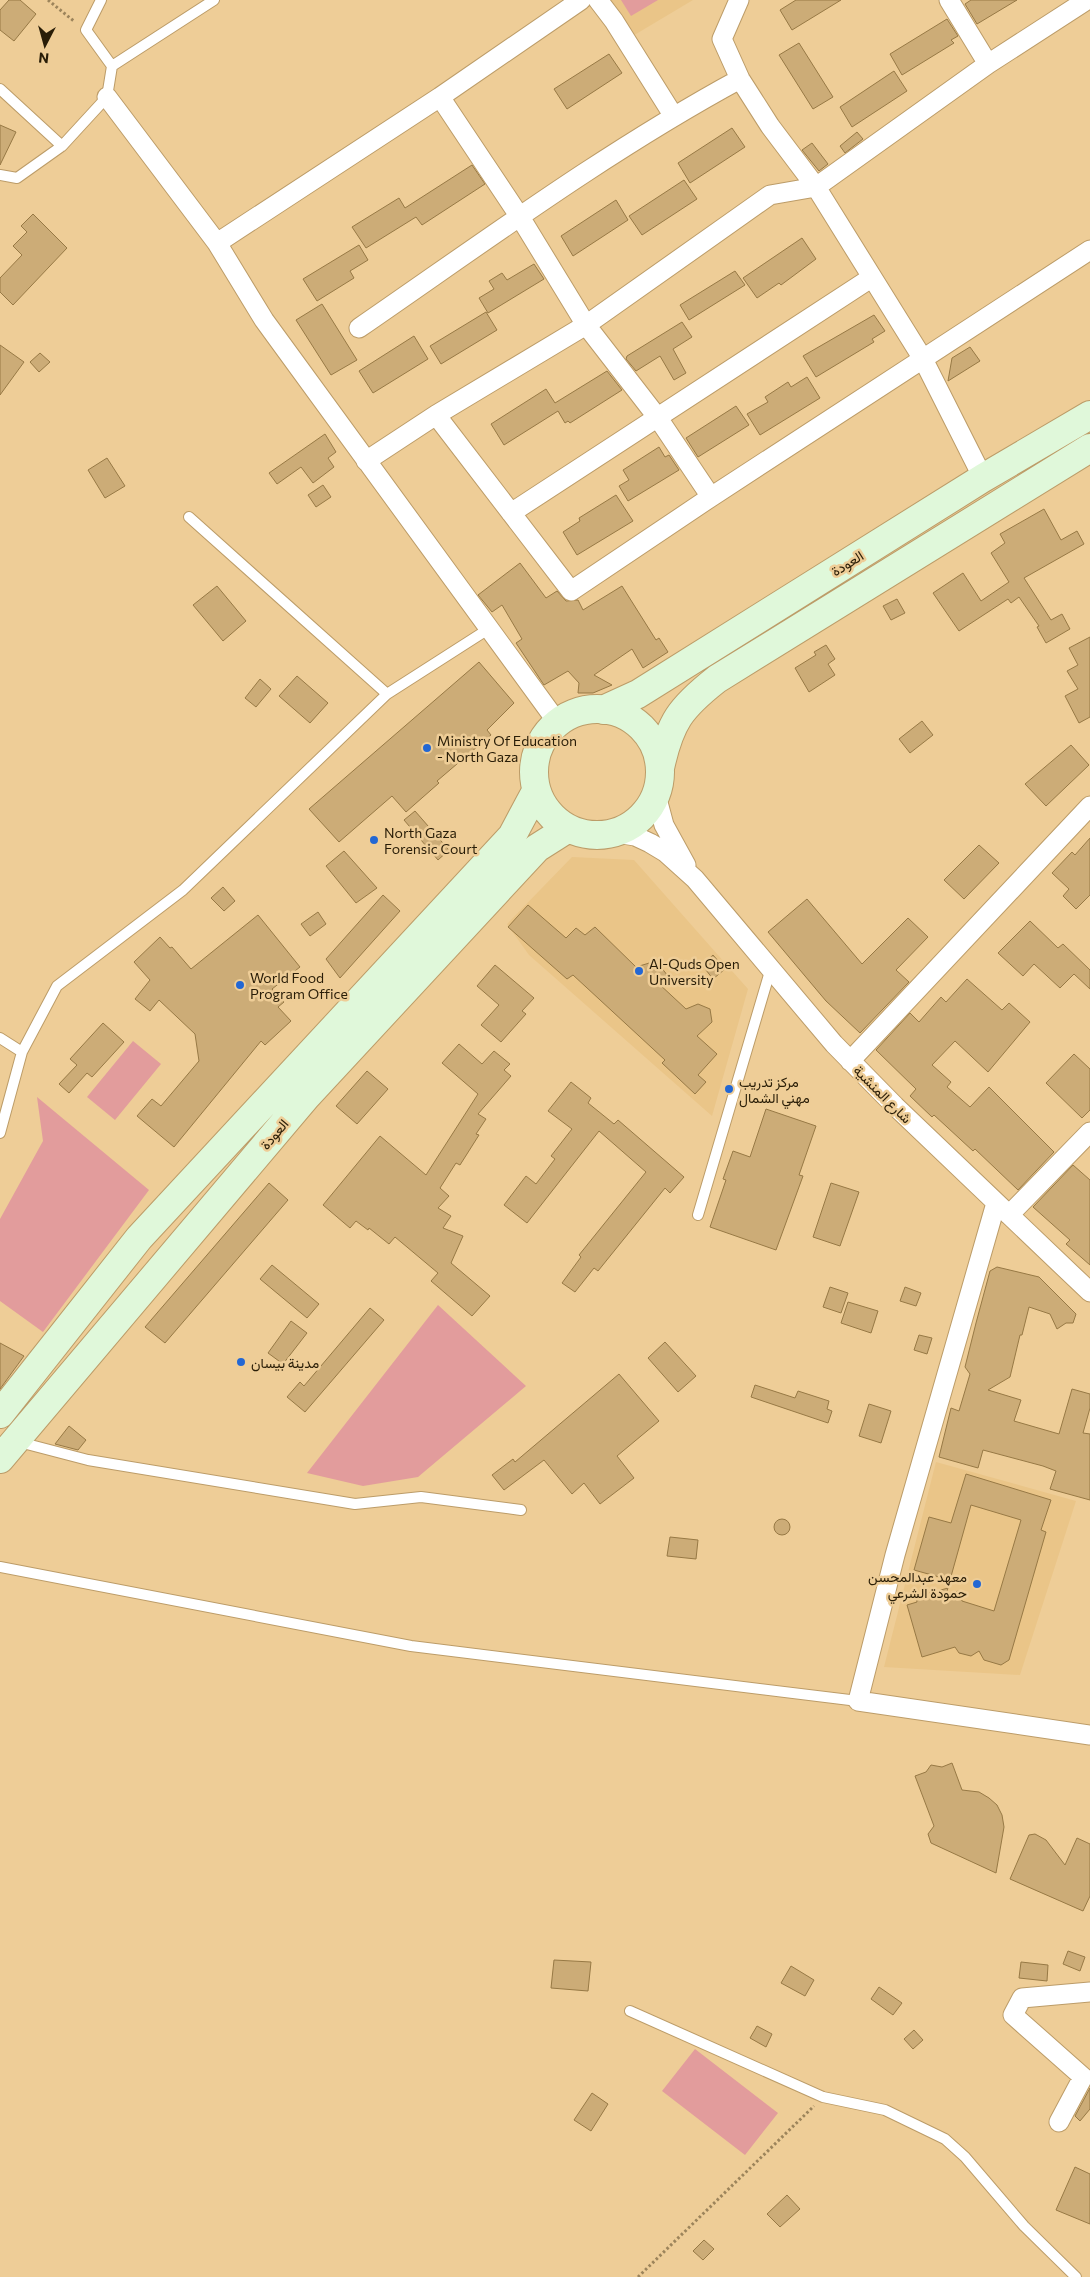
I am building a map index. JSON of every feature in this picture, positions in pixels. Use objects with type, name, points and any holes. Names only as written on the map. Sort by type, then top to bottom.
[{"type":"main road","name":"العودة","points":[[603,710],[646,689],[983,478],[1090,415]]},
{"type":"main road","points":[[660,768],[655,749],[645,731],[623,715],[603,710],[576,713],[558,723],[543,739],[535,759],[534,780],[536,791],[560,824],[567,828],[591,835],[616,833],[631,826],[642,817],[656,795],[667,739],[676,719],[693,698],[717,679],[1090,448]]},
{"type":"main road","name":"العودة","points":[[0,1414],[139,1238],[512,836],[536,791]]},
{"type":"main road","name":"العودة","points":[[7,1450],[306,1097],[536,848],[567,828]]},
{"type":"street","points":[[217,243],[440,97],[581,0]]},
{"type":"street","points":[[598,0],[614,21],[673,115]]},
{"type":"street","points":[[739,0],[722,40],[740,78],[770,126],[816,187],[923,359],[983,478]]},
{"type":"street","points":[[949,0],[988,64]]},
{"type":"street","points":[[366,461],[436,415],[586,325],[770,195],[816,187],[988,64],[1087,0]]},
{"type":"street","points":[[359,328],[673,115],[740,78]]},
{"type":"street","points":[[107,97],[217,243],[264,320],[558,723]]},
{"type":"street","points":[[440,97],[520,217],[586,325],[658,418],[711,497]]},
{"type":"street","points":[[436,415],[571,591],[711,497],[1090,250]]},
{"type":"street","points":[[511,513],[871,278]]},
{"type":"street","name":"شارع المنشية","points":[[656,795],[669,835],[695,878]]},
{"type":"street","points":[[850,1060],[1090,806]]},
{"type":"street","name":"شارع المنشية","points":[[616,833],[635,836],[650,843],[665,852],[695,878],[850,1060],[1090,1292]]},
{"type":"street","points":[[1090,1132],[1002,1209],[895,1555],[858,1701],[1090,1735]]},
{"type":"street","points":[[1059,2122],[1083,2077],[1013,2015],[1022,1998],[1090,1992]]},
{"type":"lane","points":[[0,175],[17,178],[62,146],[107,97],[112,66],[86,30],[101,0]]},
{"type":"lane","points":[[112,66],[214,0]]},
{"type":"lane","points":[[0,89],[62,146]]},
{"type":"lane","points":[[188,517],[386,694]]},
{"type":"lane","points":[[0,1133],[22,1052],[57,986],[183,890],[386,694],[490,628]]},
{"type":"lane","points":[[698,1215],[771,968]]},
{"type":"lane","points":[[0,1038],[22,1052]]},
{"type":"lane","points":[[7,1450],[88,1460],[355,1504],[421,1497],[521,1510]]},
{"type":"lane","points":[[0,1567],[411,1646],[858,1701]]},
{"type":"lane","points":[[630,2011],[823,2097],[885,2110],[945,2139],[1024,2226],[1076,2277]]},
{"type":"path","points":[[48,0],[86,30]]},
{"type":"path","points":[[638,2277],[823,2097]]},
{"type":"shaded area","points":[[605,0],[693,0],[631,37]]},
{"type":"shaded area","points":[[621,0],[658,0],[631,16]]},
{"type":"shaded area","name":"Al-Quds Open University","points":[[572,857],[634,860],[748,989],[712,1116],[529,955],[507,924]]},
{"type":"shaded area","points":[[133,1041],[161,1064],[115,1120],[87,1097]]},
{"type":"shaded area","points":[[37,1097],[149,1190],[43,1332],[0,1301],[0,1219],[43,1141]]},
{"type":"shaded area","points":[[438,1305],[526,1386],[418,1477],[363,1486],[307,1473]]},
{"type":"shaded area","name":"معهد عبدالمحسن حمودة الشرعي","points":[[936,1462],[1076,1501],[1020,1675],[884,1667]]},
{"type":"shaded area","points":[[695,2049],[778,2113],[745,2155],[662,2091]]},
{"type":"building","points":[[9,0],[20,0],[36,14],[14,41],[0,30],[0,10]]},
{"type":"building","points":[[796,0],[841,0],[792,30],[780,10]]},
{"type":"building","points":[[971,0],[1017,0],[977,24],[965,4]]},
{"type":"building","points":[[947,19],[958,36],[951,40],[954,43],[902,75],[890,54]]},
{"type":"building","points":[[799,43],[833,97],[813,109],[779,55]]},
{"type":"building","points":[[609,54],[622,73],[567,109],[554,89]]},
{"type":"building","points":[[894,71],[907,91],[852,127],[840,107]]},
{"type":"building","points":[[0,125],[16,132],[0,165]]},
{"type":"building","points":[[732,128],[745,147],[690,183],[678,163]]},
{"type":"building","points":[[857,132],[863,139],[845,153],[840,146]]},
{"type":"building","points":[[812,143],[828,164],[819,171],[802,150]]},
{"type":"building","points":[[472,165],[485,184],[422,225],[416,217],[366,248],[352,227],[399,198],[405,208]]},
{"type":"building","points":[[684,180],[697,199],[642,235],[629,216]]},
{"type":"building","points":[[616,200],[628,220],[573,256],[561,236]]},
{"type":"building","points":[[33,214],[67,248],[13,305],[0,292],[0,278],[22,255],[13,246],[27,232],[21,226]]},
{"type":"building","points":[[802,238],[816,259],[781,285],[779,283],[757,298],[743,278]]},
{"type":"building","points":[[359,245],[368,260],[350,271],[354,278],[317,301],[303,279]]},
{"type":"building","points":[[534,264],[544,279],[488,313],[479,298],[494,289],[489,281],[502,273],[507,280]]},
{"type":"building","points":[[735,271],[745,285],[689,320],[680,305]]},
{"type":"building","points":[[322,304],[357,360],[331,375],[296,320]]},
{"type":"building","points":[[486,312],[497,330],[441,364],[430,346]]},
{"type":"building","points":[[874,315],[885,331],[872,339],[874,342],[816,377],[803,356]]},
{"type":"building","points":[[682,322],[692,337],[673,349],[686,373],[674,380],[660,356],[636,371],[626,359],[627,356]]},
{"type":"building","points":[[414,336],[428,359],[373,393],[359,371]]},
{"type":"building","points":[[0,345],[24,362],[0,395]]},
{"type":"building","points":[[970,347],[980,361],[948,381],[952,358]]},
{"type":"building","points":[[40,353],[50,362],[39,372],[30,362]]},
{"type":"building","points":[[607,371],[622,390],[570,423],[568,421],[565,423],[558,411],[504,445],[491,424],[546,389],[555,403]]},
{"type":"building","points":[[807,377],[820,398],[760,435],[747,414],[768,402],[765,397],[788,382],[791,387]]},
{"type":"building","points":[[736,406],[749,425],[698,457],[686,438]]},
{"type":"building","points":[[325,434],[336,452],[328,458],[334,467],[313,483],[301,467],[277,484],[269,473]]},
{"type":"building","points":[[659,447],[665,457],[669,455],[679,470],[628,501],[619,486],[629,480],[623,470]]},
{"type":"building","points":[[107,458],[125,486],[105,498],[88,470]]},
{"type":"building","points":[[323,485],[331,497],[316,507],[308,495]]},
{"type":"building","points":[[616,495],[633,521],[577,555],[563,532],[580,521],[579,518]]},
{"type":"building","points":[[1044,509],[1061,540],[1077,531],[1084,544],[1024,578],[1051,620],[1062,614],[1070,629],[1046,643],[1037,627],[1039,626],[1019,597],[1011,603],[1008,599],[959,631],[933,593],[963,573],[981,601],[1009,582],[991,553],[1005,543],[1000,534]]},
{"type":"building","points":[[520,563],[546,598],[557,591],[566,601],[578,600],[583,610],[622,586],[656,640],[659,638],[668,652],[643,668],[632,649],[594,675],[612,685],[593,693],[578,693],[579,683],[568,671],[544,685],[516,643],[522,639],[502,605],[492,612],[478,595]]},
{"type":"building","points":[[217,586],[246,621],[223,641],[193,605]]},
{"type":"building","points":[[897,599],[905,613],[891,620],[883,606]]},
{"type":"building","points":[[1090,637],[1090,717],[1079,723],[1065,696],[1078,689],[1067,671],[1078,665],[1069,648]]},
{"type":"building","points":[[826,645],[835,659],[828,664],[835,675],[809,692],[795,668],[816,655],[814,652]]},
{"type":"building","name":"Ministry Of Education - North Gaza","points":[[479,662],[514,703],[487,730],[491,735],[437,781],[439,783],[406,812],[392,796],[339,842],[309,809]]},
{"type":"building","points":[[297,676],[328,703],[310,723],[279,696]]},
{"type":"building","points":[[260,679],[271,689],[256,707],[245,698]]},
{"type":"building","points":[[922,721],[933,735],[910,753],[899,739]]},
{"type":"building","points":[[1071,745],[1089,765],[1046,806],[1025,784]]},
{"type":"building","points":[[415,811],[449,850],[438,860],[404,820]]},
{"type":"building","points":[[1090,838],[1090,895],[1076,909],[1063,896],[1069,889],[1052,873],[1072,852],[1075,855]]},
{"type":"building","points":[[979,845],[999,863],[964,899],[944,880]]},
{"type":"building","points":[[344,851],[377,888],[356,903],[326,866]]},
{"type":"building","points":[[223,887],[235,901],[224,911],[211,898]]},
{"type":"building","points":[[383,895],[400,911],[340,978],[326,959]]},
{"type":"building","points":[[807,899],[862,964],[908,918],[928,937],[896,970],[909,982],[860,1033],[826,1001],[768,932]]},
{"type":"building","points":[[528,905],[566,938],[576,928],[585,935],[595,927],[636,967],[656,961],[668,976],[658,983],[686,1009],[698,1004],[710,1009],[712,1022],[697,1036],[717,1054],[698,1075],[706,1082],[695,1094],[662,1063],[665,1060],[573,975],[567,979],[508,927]]},
{"type":"building","points":[[318,912],[326,924],[310,936],[301,924]]},
{"type":"building","points":[[258,915],[300,967],[272,989],[284,1002],[278,1007],[291,1021],[265,1045],[261,1041],[174,1147],[137,1116],[152,1099],[161,1106],[199,1061],[195,1034],[159,1000],[150,1011],[135,999],[150,980],[134,962],[160,937],[170,948],[172,947],[191,969]]},
{"type":"building","points":[[1030,921],[1058,948],[1063,944],[1090,970],[1090,989],[1074,974],[1060,988],[1034,964],[1023,976],[998,953]]},
{"type":"building","points":[[713,955],[725,969],[713,979],[702,965]]},
{"type":"building","points":[[495,965],[534,998],[522,1011],[526,1014],[501,1042],[481,1025],[499,1005],[477,986]]},
{"type":"building","points":[[967,979],[1002,1010],[1009,1003],[1030,1022],[988,1072],[955,1041],[932,1065],[951,1082],[947,1087],[970,1107],[989,1087],[1054,1152],[1018,1190],[975,1149],[973,1151],[910,1096],[916,1089],[876,1050],[910,1013],[919,1022],[941,997],[946,1002]]},
{"type":"building","points":[[103,1023],[124,1042],[92,1077],[87,1073],[69,1093],[59,1084],[77,1065],[70,1059]]},
{"type":"building","points":[[459,1044],[482,1064],[494,1051],[510,1064],[504,1070],[511,1076],[478,1114],[486,1119],[476,1134],[479,1135],[460,1165],[456,1163],[440,1188],[449,1196],[438,1208],[451,1216],[443,1228],[463,1236],[451,1263],[490,1296],[472,1316],[431,1281],[438,1273],[395,1237],[389,1244],[369,1228],[368,1230],[356,1221],[350,1228],[323,1205],[380,1136],[426,1175],[478,1094],[442,1063]]},
{"type":"building","points":[[1074,1054],[1090,1069],[1090,1110],[1082,1118],[1046,1083]]},
{"type":"building","points":[[367,1071],[388,1089],[357,1124],[336,1106]]},
{"type":"building","points":[[571,1082],[591,1098],[588,1103],[614,1124],[618,1120],[684,1177],[670,1193],[665,1188],[598,1271],[594,1268],[575,1292],[562,1283],[581,1257],[579,1255],[646,1172],[599,1131],[527,1223],[504,1205],[526,1176],[536,1184],[555,1159],[551,1156],[572,1129],[548,1111]]},
{"type":"building","points":[[766,1109],[816,1126],[799,1175],[803,1176],[776,1250],[710,1227],[726,1180],[723,1179],[733,1151],[750,1157]]},
{"type":"building","points":[[1073,1165],[1090,1180],[1090,1265],[1066,1244],[1070,1240],[1033,1207]]},
{"type":"building","points":[[269,1183],[288,1200],[165,1343],[145,1327]]},
{"type":"building","points":[[831,1183],[859,1192],[840,1246],[813,1237]]},
{"type":"building","points":[[272,1265],[319,1304],[307,1318],[260,1279]]},
{"type":"building","points":[[997,1267],[1039,1277],[1076,1314],[1073,1323],[1066,1323],[1057,1329],[1050,1314],[1029,1307],[1010,1377],[988,1390],[1021,1400],[1014,1421],[1059,1434],[1072,1389],[1090,1394],[1090,1408],[1083,1433],[1090,1434],[1090,1500],[1050,1489],[1056,1471],[1043,1466],[983,1450],[978,1468],[939,1457],[951,1408],[959,1411],[970,1374],[965,1367],[976,1323],[990,1271]]},
{"type":"building","points":[[830,1287],[848,1293],[841,1313],[823,1307]]},
{"type":"building","points":[[905,1287],[921,1293],[916,1306],[900,1301]]},
{"type":"building","points":[[848,1302],[878,1311],[871,1333],[841,1323]]},
{"type":"building","points":[[370,1308],[384,1320],[305,1412],[287,1397],[300,1382],[304,1386]]},
{"type":"building","points":[[291,1321],[307,1333],[283,1364],[268,1353]]},
{"type":"building","points":[[919,1335],[932,1338],[927,1354],[914,1350]]},
{"type":"building","points":[[665,1342],[696,1376],[678,1392],[648,1358]]},
{"type":"building","points":[[0,1343],[24,1356],[0,1389]]},
{"type":"building","points":[[619,1374],[659,1421],[617,1456],[634,1478],[600,1504],[584,1483],[572,1494],[544,1460],[504,1490],[492,1475],[513,1459],[515,1462]]},
{"type":"building","points":[[755,1385],[795,1398],[798,1391],[829,1401],[827,1409],[832,1411],[828,1423],[751,1397]]},
{"type":"building","points":[[869,1404],[891,1411],[881,1443],[859,1436]]},
{"type":"building","points":[[69,1426],[86,1440],[78,1450],[55,1444]]},
{"type":"building","points":[[966,1474],[1051,1500],[1041,1530],[1046,1532],[1009,1660],[1001,1665],[984,1660],[979,1651],[971,1656],[959,1653],[955,1647],[922,1657],[907,1605],[917,1602],[916,1597],[948,1588],[946,1594],[959,1591],[962,1601],[994,1611],[1021,1520],[971,1505],[950,1580],[914,1570],[929,1517],[951,1523]]},
{"type":"building","points":[[782,1519],[790,1527],[782,1535],[774,1527]]},
{"type":"building","points":[[670,1537],[698,1540],[696,1559],[667,1556]]},
{"type":"building","points":[[952,1763],[962,1790],[979,1792],[989,1798],[997,1805],[1002,1815],[1004,1827],[996,1873],[931,1843],[928,1834],[934,1826],[915,1776],[926,1772],[931,1765],[942,1767]]},
{"type":"building","points":[[1035,1834],[1046,1840],[1065,1865],[1077,1838],[1090,1844],[1090,1896],[1083,1911],[1010,1879],[1029,1835]]},
{"type":"building","points":[[1068,1951],[1085,1957],[1080,1971],[1063,1964]]},
{"type":"building","points":[[554,1960],[591,1962],[588,1991],[551,1988]]},
{"type":"building","points":[[1021,1962],[1048,1965],[1047,1981],[1019,1978]]},
{"type":"building","points":[[791,1966],[814,1980],[805,1996],[781,1983]]},
{"type":"building","points":[[879,1987],[902,2003],[893,2015],[871,1999]]},
{"type":"building","points":[[757,2026],[772,2034],[766,2047],[750,2038]]},
{"type":"building","points":[[914,2030],[923,2040],[913,2049],[904,2039]]},
{"type":"building","points":[[1090,2088],[1090,2109],[1080,2121],[1075,2116]]},
{"type":"building","points":[[592,2093],[608,2104],[591,2131],[574,2120]]},
{"type":"building","points":[[1075,2167],[1090,2174],[1090,2224],[1056,2210]]},
{"type":"building","points":[[787,2195],[800,2209],[780,2227],[767,2214]]},
{"type":"building","points":[[704,2240],[714,2249],[703,2260],[693,2251]]},
{"type":"place","name":"Ministry Of Education - North Gaza","points":[[427,748]]},
{"type":"place","name":"North Gaza Forensic Court","points":[[374,840]]},
{"type":"place","name":"Al-Quds Open University","points":[[639,971]]},
{"type":"place","name":"World Food Program Office","points":[[240,985]]},
{"type":"place","name":"مركز تدريب مهني الشمال","points":[[729,1089]]},
{"type":"place","name":"مدينة بيسان","points":[[241,1362]]},
{"type":"place","name":"معهد عبدالمحسن حمودة الشرعي","points":[[977,1584]]}]
